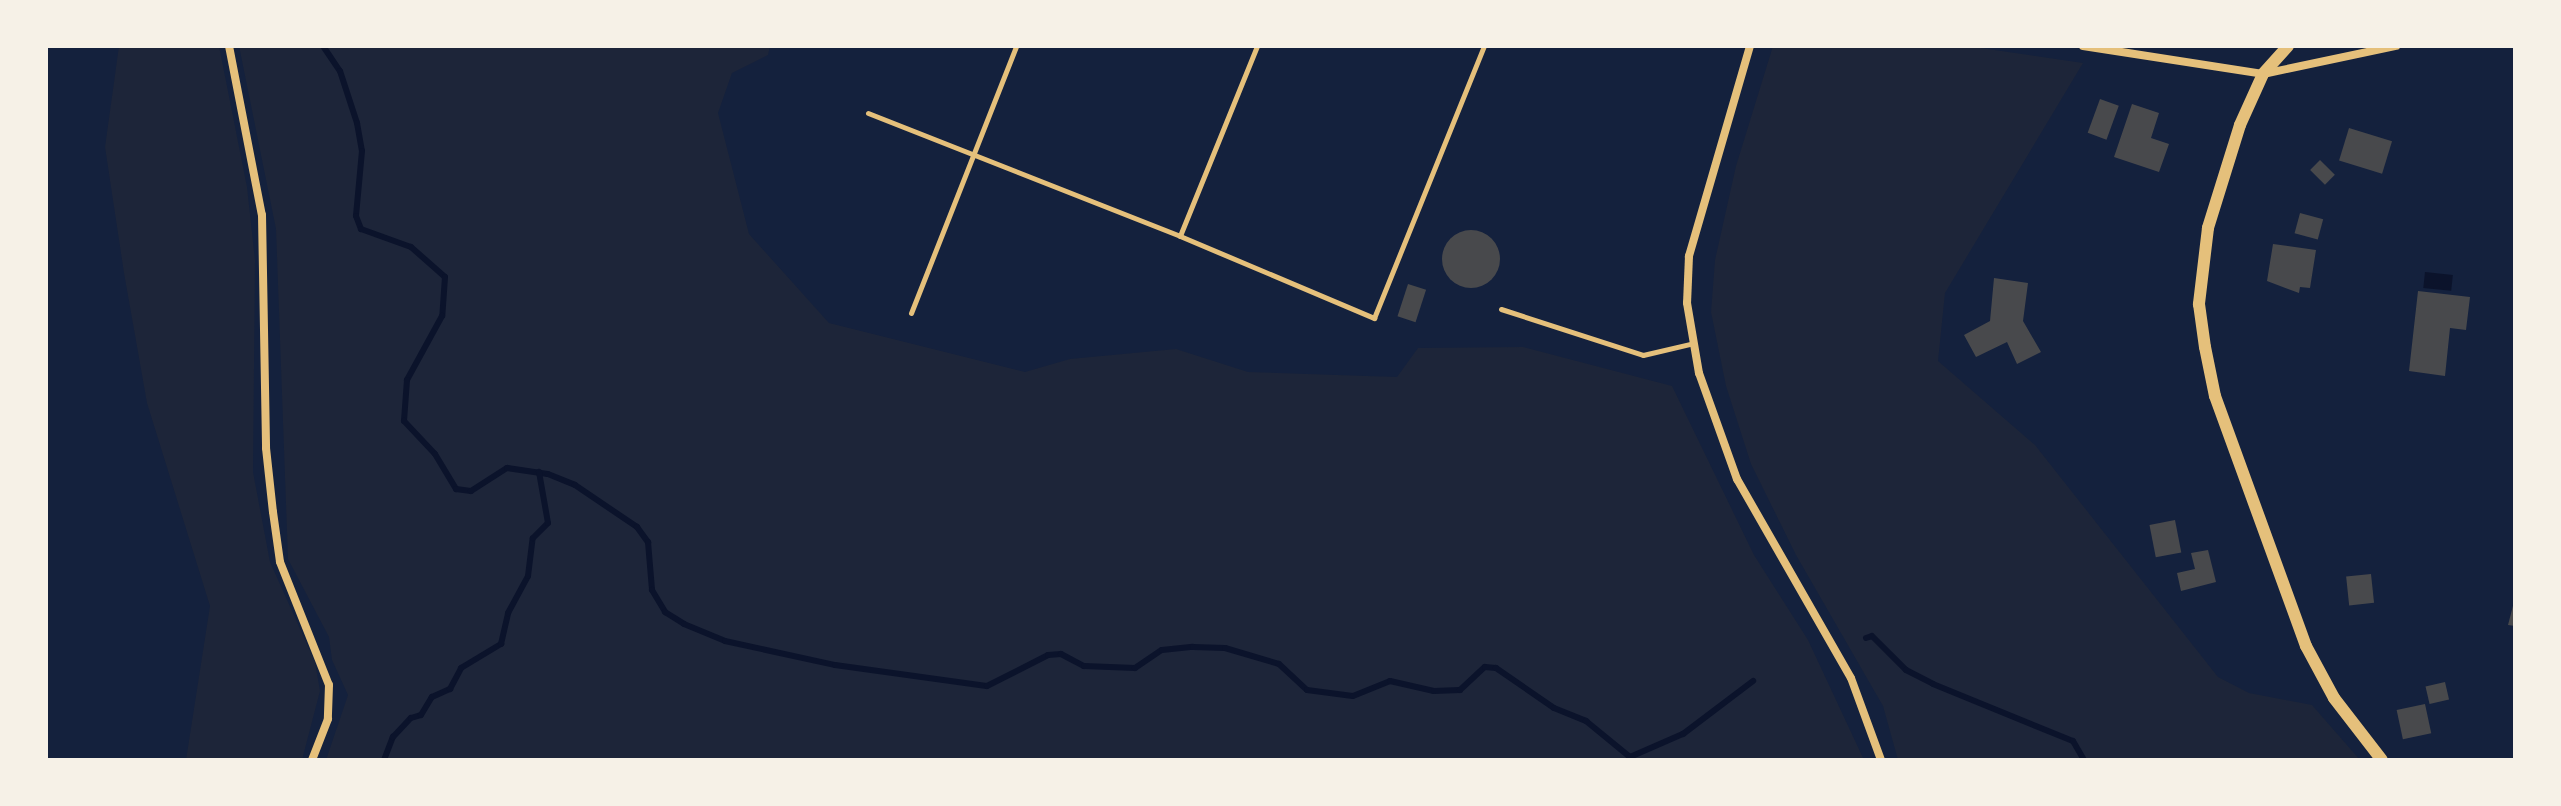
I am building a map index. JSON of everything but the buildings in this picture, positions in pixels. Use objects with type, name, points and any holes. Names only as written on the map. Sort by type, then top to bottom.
[{"type":"main road","points":[[2288,46],[2263,74],[2240,125],[2208,228],[2199,304],[2215,396],[2306,646],[2334,698],[2382,760]]},
{"type":"street","points":[[229,46],[262,215],[266,448],[280,562],[329,685],[328,719],[312,760]]},
{"type":"street","points":[[1750,46],[1689,256],[1687,303],[1702,389],[1737,479],[1851,678],[1881,760]]},
{"type":"street","points":[[2083,46],[2263,74],[2396,46]]},
{"type":"lane","points":[[911,313],[1016,46]]},
{"type":"lane","points":[[1180,236],[1257,46]]},
{"type":"lane","points":[[868,113],[1180,236],[1374,318],[1484,46]]},
{"type":"lane","points":[[1501,309],[1643,355],[1694,343]]},
{"type":"shaded area","points":[[119,46],[219,46],[247,187],[255,260],[253,472],[270,562],[315,662],[320,691],[302,760],[186,760],[210,606],[147,403],[124,273],[105,147]]},
{"type":"shaded area","points":[[239,46],[770,46],[768,55],[732,73],[718,113],[749,234],[829,323],[1025,372],[1070,359],[1176,349],[1248,372],[1397,377],[1418,348],[1523,347],[1672,386],[1754,555],[1808,640],[1864,760],[326,760],[348,695],[332,660],[329,637],[288,559],[276,229]]},
{"type":"shaded area","points":[[1773,46],[1967,46],[2083,63],[1945,293],[1938,361],[2035,445],[2218,677],[2249,693],[2312,705],[2360,760],[1898,760],[1883,706],[1796,555],[1751,464],[1726,386],[1711,312],[1715,260],[1736,166]]},
{"type":"shaded area","points":[[2425,272],[2453,275],[2451,291],[2423,288]]},
{"type":"waterway","points":[[323,46],[340,71],[357,123],[362,151],[356,216],[361,229],[411,247],[445,277],[442,316],[407,380],[404,421],[435,454],[456,489],[471,491],[507,468],[548,474],[575,485],[637,527],[648,542],[652,590],[665,612],[684,624],[725,641],[835,665],[987,686],[1048,655],[1061,654],[1084,666],[1135,668],[1162,650],[1193,647],[1225,648],[1279,664],[1307,690],[1353,696],[1390,681],[1434,691],[1460,690],[1485,667],[1496,668],[1554,708],[1586,721],[1630,757],[1683,734],[1753,681]]},
{"type":"waterway","points":[[384,760],[393,737],[411,718],[421,715],[432,697],[450,689],[461,668],[501,644],[508,613],[528,576],[533,538],[548,523],[539,472]]},
{"type":"waterway","points":[[1866,638],[1872,636],[1906,670],[1933,684],[2073,741],[2084,760]]}]
